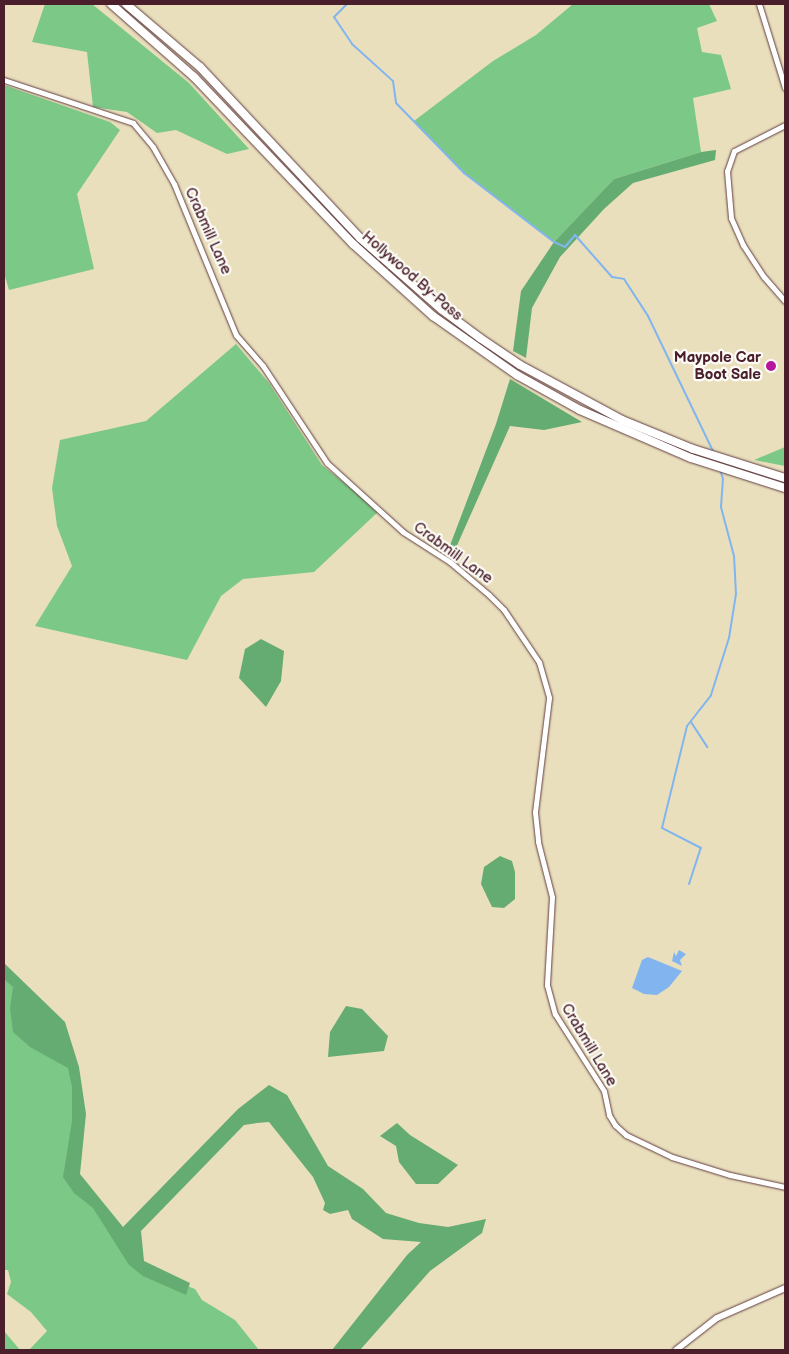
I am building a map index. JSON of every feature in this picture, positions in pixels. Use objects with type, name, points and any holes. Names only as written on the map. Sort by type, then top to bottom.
[{"type":"highway","name":"Hollywood By-Pass","points":[[110,4],[194,77],[353,244],[433,316],[517,375],[580,410],[691,458],[785,488]]},
{"type":"highway","name":"Hollywood By-Pass","points":[[126,4],[200,67],[360,238],[441,309],[480,338],[537,374],[622,420],[693,449],[785,478]]},
{"type":"street","points":[[759,4],[785,88]]},
{"type":"street","name":"Crabmill Lane","points":[[4,80],[133,123],[153,147],[174,184],[236,335],[263,366],[323,458],[403,532],[450,562],[489,594],[504,610],[539,662],[549,698],[535,812],[538,842],[552,897],[547,985],[555,1014],[604,1091],[609,1115],[615,1125],[626,1134],[672,1157],[730,1175],[785,1187]]},
{"type":"street","points":[[785,124],[734,151],[727,171],[731,218],[739,236],[764,277],[785,301]]},
{"type":"street","points":[[676,1350],[717,1318],[785,1288]]},
{"type":"green space","points":[[45,4],[92,4],[189,83],[249,149],[227,154],[176,130],[157,133],[127,112],[93,107],[87,52],[32,42]]},
{"type":"green space","points":[[573,4],[709,4],[717,21],[697,28],[702,52],[721,55],[731,89],[693,98],[701,152],[614,179],[554,242],[464,173],[414,121],[493,61],[536,35]]},
{"type":"green space","points":[[4,85],[110,122],[120,130],[77,194],[94,269],[9,290],[4,273]]},
{"type":"green space","points":[[716,150],[715,160],[633,183],[604,209],[560,257],[532,308],[526,358],[513,351],[521,291],[554,242],[614,179],[701,152]]},
{"type":"green space","points":[[236,344],[269,383],[322,465],[379,511],[314,572],[243,579],[221,596],[187,660],[35,626],[72,566],[57,526],[52,488],[60,440],[146,421]]},
{"type":"green space","points":[[510,379],[582,422],[544,430],[510,426],[451,559],[446,556],[496,424]]},
{"type":"green space","points":[[785,447],[785,466],[754,460]]},
{"type":"green space","points":[[261,639],[284,651],[281,681],[266,707],[239,678],[245,649]]},
{"type":"green space","points":[[500,856],[512,861],[515,872],[515,899],[504,908],[492,907],[481,884],[484,867]]},
{"type":"green space","points":[[4,963],[65,1022],[79,1067],[86,1114],[80,1174],[123,1227],[238,1109],[269,1085],[287,1095],[328,1166],[363,1189],[386,1213],[419,1223],[448,1227],[486,1219],[482,1233],[430,1271],[360,1350],[332,1350],[407,1255],[421,1242],[383,1239],[352,1219],[348,1210],[330,1214],[323,1210],[325,1203],[313,1177],[269,1122],[257,1123],[244,1125],[141,1231],[144,1261],[190,1283],[186,1295],[143,1276],[129,1265],[93,1208],[74,1193],[63,1177],[72,1121],[72,1087],[68,1068],[30,1047],[13,1032],[10,1008],[13,987],[4,979]]},
{"type":"green space","points":[[4,968],[79,1067],[75,1176],[140,1268],[195,1289],[202,1300],[235,1320],[259,1350],[29,1350],[47,1331],[31,1312],[7,1294],[11,1282],[8,1270],[4,1270]]},
{"type":"green space","points":[[346,1006],[362,1009],[388,1036],[384,1051],[328,1057],[330,1032]]},
{"type":"green space","points":[[397,1123],[410,1135],[458,1165],[438,1184],[416,1184],[399,1162],[396,1146],[380,1136]]},
{"type":"green space","points":[[4,1331],[20,1350],[4,1350]]},
{"type":"water","points":[[679,950],[686,954],[680,960],[682,966],[672,961],[674,952],[676,956]]},
{"type":"water","points":[[648,957],[682,971],[669,987],[657,995],[644,994],[632,988],[642,960]]},
{"type":"waterway","points":[[347,4],[334,17],[352,44],[393,81],[396,103],[464,173],[554,242],[565,247],[575,235],[612,277],[624,279],[648,316],[714,453]]},
{"type":"waterway","points":[[689,884],[701,848],[662,828],[687,726],[711,695],[729,638],[736,594],[734,556],[721,507],[723,479],[720,469]]},
{"type":"waterway","points":[[691,722],[707,747]]},
{"type":"place","name":"Maypole Car Boot Sale","points":[[771,366]]}]
